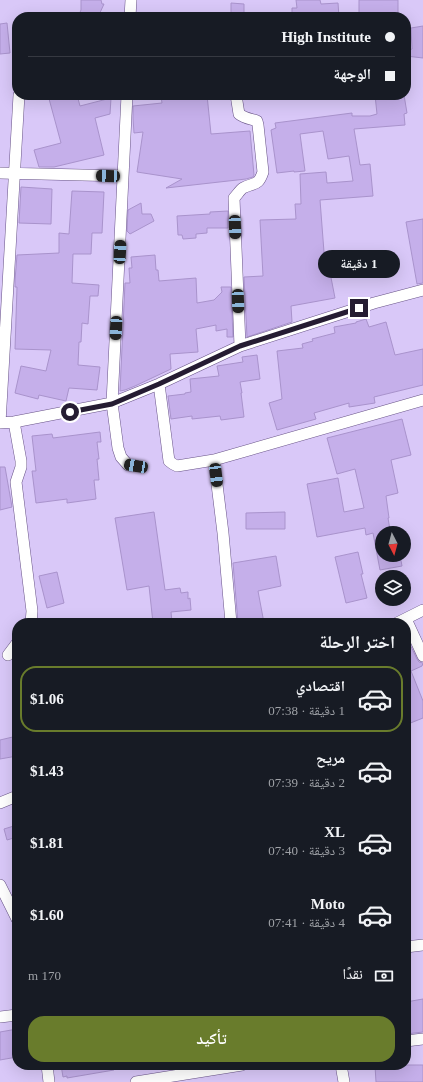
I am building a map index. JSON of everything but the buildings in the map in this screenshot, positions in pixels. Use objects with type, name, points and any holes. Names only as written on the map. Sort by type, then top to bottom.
[{"type":"street","points":[[130,12],[131,0]]},
{"type":"street","points":[[19,100],[0,423],[14,422],[112,404],[240,346],[374,303],[423,290]]},
{"type":"street","points":[[127,100],[112,404],[118,448],[121,457],[128,465],[136,466]]},
{"type":"street","points":[[237,100],[239,114],[257,121],[264,172],[261,179],[256,184],[242,188],[234,198],[240,346]]},
{"type":"street","points":[[0,173],[123,176]]},
{"type":"street","points":[[159,384],[169,461],[177,466],[214,460],[423,400]]},
{"type":"street","points":[[14,422],[21,461],[16,482],[32,611],[31,618]]},
{"type":"street","points":[[214,460],[223,533],[231,618]]},
{"type":"street","points":[[407,618],[423,610]]},
{"type":"street","points":[[411,637],[423,656]]},
{"type":"street","points":[[8,655],[12,650]]},
{"type":"street","points":[[0,803],[12,798]]},
{"type":"street","points":[[0,885],[12,908]]},
{"type":"street","points":[[411,946],[423,945]]},
{"type":"street","points":[[0,1017],[12,1016]]},
{"type":"street","points":[[411,1041],[423,1039]]},
{"type":"street","points":[[48,1070],[49,1082]]},
{"type":"street","points":[[143,1081],[211,1070]]},
{"type":"street","points":[[342,1070],[344,1082]]},
{"type":"route","points":[[70,412],[112,404],[240,346],[359,308]]}]
